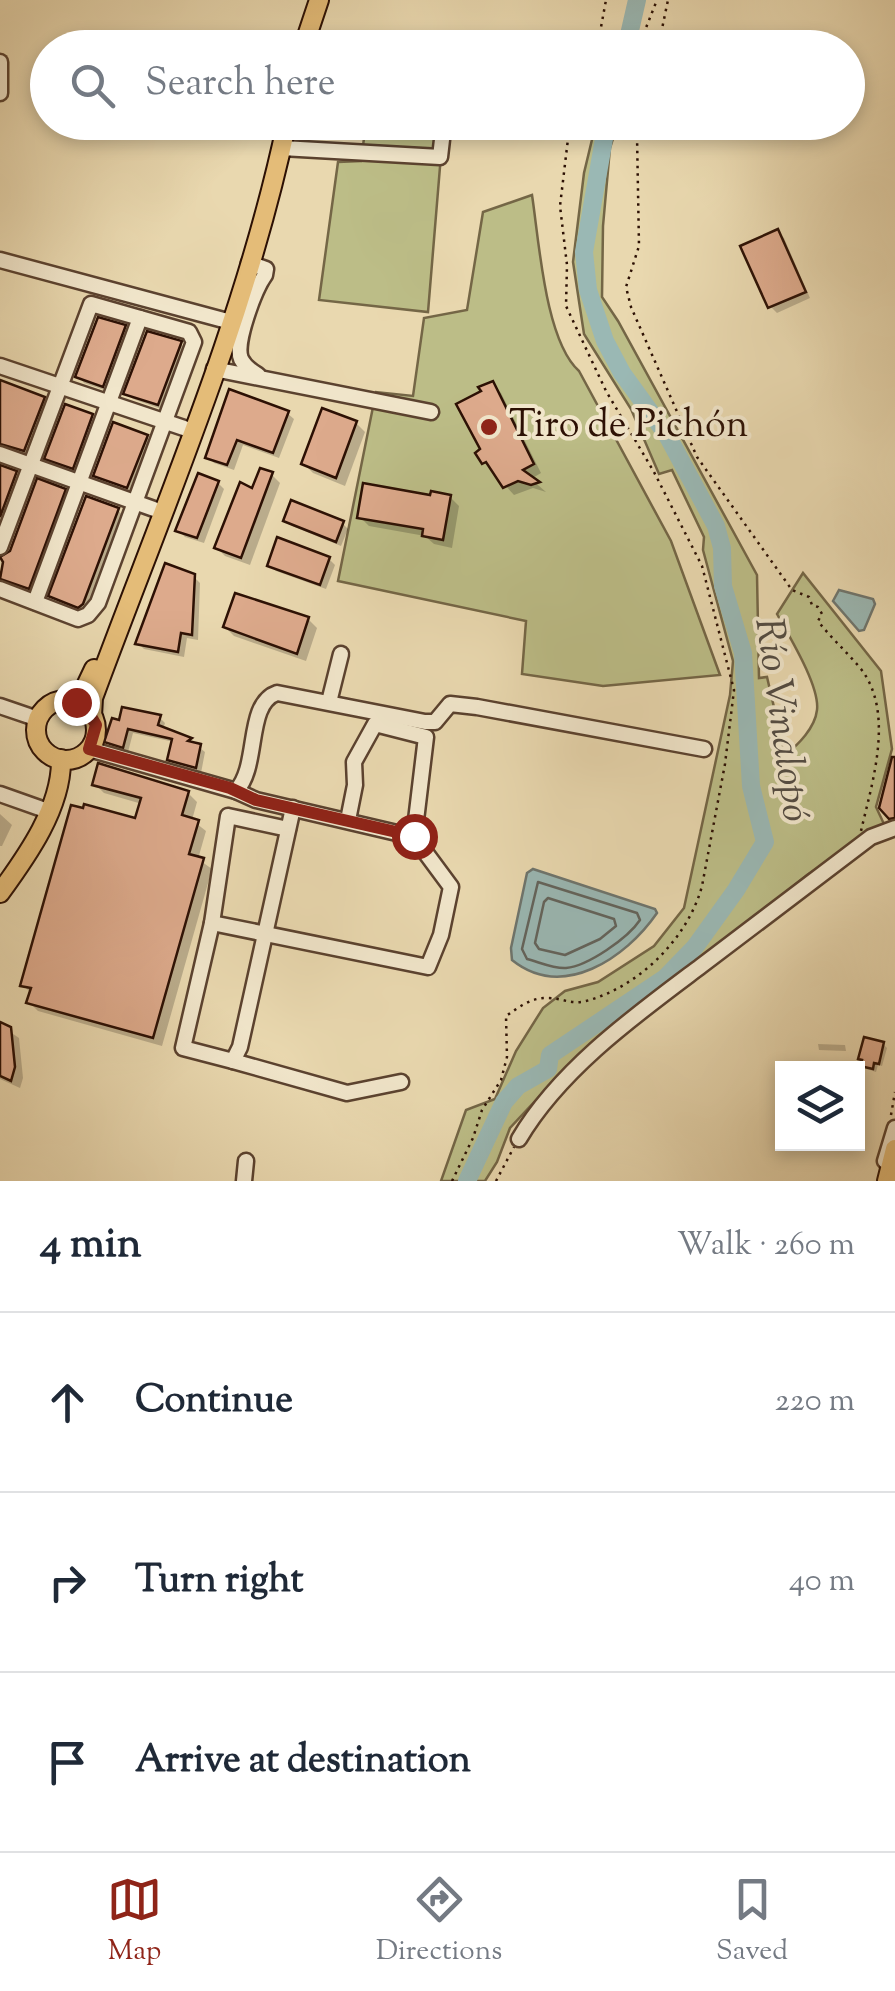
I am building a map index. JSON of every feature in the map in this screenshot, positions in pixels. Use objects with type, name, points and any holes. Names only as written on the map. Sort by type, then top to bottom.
[{"type":"main road","points":[[308,30],[312,0]]},
{"type":"main road","points":[[310,21],[319,0]]},
{"type":"main road","points":[[92,716],[84,706],[72,701],[50,705],[38,719],[37,738],[42,747],[61,760],[77,758],[89,749],[96,732],[93,698],[214,369],[268,210],[284,140]]},
{"type":"main road","points":[[72,701],[92,674],[228,322]]},
{"type":"main road","points":[[0,893],[31,847],[48,812],[61,777],[61,760]]},
{"type":"main road","points":[[887,1181],[895,1149]]},
{"type":"street","points":[[0,62],[0,93]]},
{"type":"street","points":[[282,148],[440,157],[442,140]]},
{"type":"street","points":[[0,260],[228,322]]},
{"type":"street","points":[[249,262],[266,269],[242,332],[239,354],[248,369],[283,382]]},
{"type":"street","points":[[0,589],[78,618],[88,615],[98,603],[194,342],[189,332],[91,304],[1,543]]},
{"type":"street","points":[[36,602],[140,318]]},
{"type":"street","points":[[0,366],[184,428]]},
{"type":"street","points":[[214,369],[338,388],[414,412],[431,412]]},
{"type":"street","points":[[0,454],[154,509]]},
{"type":"street","points":[[329,702],[341,654]]},
{"type":"street","points":[[236,791],[244,783],[261,705],[277,692],[424,722],[435,722],[450,704],[477,707],[704,749]]},
{"type":"street","points":[[0,706],[38,719]]},
{"type":"street","points":[[348,820],[356,785],[354,762],[375,724],[392,728],[426,737],[414,836]]},
{"type":"street","points":[[89,749],[256,800],[414,836],[451,887],[441,935],[428,967],[212,923]]},
{"type":"street","points":[[0,794],[48,812]]},
{"type":"street","points":[[233,1061],[240,1047],[293,808]]},
{"type":"street","points":[[288,830],[228,816],[212,923],[183,1048],[347,1092],[401,1082]]},
{"type":"street","points":[[519,1138],[558,1085],[643,1010],[871,837],[895,828]]},
{"type":"street","points":[[880,1181],[895,1128]]},
{"type":"street","points":[[244,1181],[246,1161]]},
{"type":"path","points":[[600,30],[606,0]]},
{"type":"path","points":[[645,30],[657,0]]},
{"type":"path","points":[[662,30],[668,0]]},
{"type":"path","points":[[452,1181],[474,1138],[482,1110],[502,1080],[507,1057],[506,1016],[526,1002],[548,998],[571,1004],[588,1001],[619,986],[648,965],[684,930],[702,886],[732,710],[730,675],[702,566],[654,472],[606,391],[566,306],[568,264],[560,206],[568,140]]},
{"type":"path","points":[[636,140],[639,246],[626,286],[631,308],[697,457],[792,590],[809,597],[812,605],[818,607],[822,614],[818,622],[862,670],[872,688],[880,743],[856,848]]},
{"type":"path","points":[[496,1181],[519,1138]]},
{"type":"green space","points":[[364,140],[445,140],[428,312],[319,300],[338,162],[361,161]]},
{"type":"green space","points":[[592,140],[613,140],[603,226],[602,297],[757,575],[759,678],[767,677],[785,755],[809,730],[817,710],[809,675],[777,614],[803,573],[881,671],[892,749],[876,807],[884,824],[807,875],[567,1067],[510,1128],[485,1181],[441,1181],[466,1110],[495,1099],[516,1051],[543,1008],[565,991],[598,982],[654,946],[684,908],[730,695],[733,661],[703,550],[704,537],[672,470],[659,474],[631,409],[584,334],[573,262]]},
{"type":"green space","name":"Tiro de Pichón","points":[[532,195],[545,289],[558,337],[671,541],[720,675],[603,686],[522,674],[526,621],[338,581],[376,392],[413,396],[424,318],[467,310],[483,212]]},
{"type":"water","points":[[839,590],[873,599],[875,604],[864,630],[859,631],[833,601]]},
{"type":"water","points":[[533,869],[655,909],[657,913],[628,945],[592,969],[552,976],[532,972],[512,960],[511,948],[527,873]]},
{"type":"building","points":[[778,229],[806,292],[768,308],[740,246]]},
{"type":"building","points":[[98,317],[126,325],[103,387],[75,377]]},
{"type":"building","points":[[147,331],[182,341],[158,405],[123,394]]},
{"type":"building","points":[[0,380],[45,397],[24,451],[0,444]]},
{"type":"building","points":[[493,381],[534,464],[523,470],[540,482],[531,485],[518,481],[503,488],[475,453],[480,449],[456,404]]},
{"type":"building","points":[[229,389],[289,411],[273,453],[237,440],[227,465],[205,458]]},
{"type":"building","points":[[65,404],[93,414],[73,469],[44,459]]},
{"type":"building","points":[[322,408],[357,421],[336,478],[301,464]]},
{"type":"building","points":[[113,422],[148,435],[127,488],[93,476]]},
{"type":"building","points":[[0,465],[17,471],[0,517]]},
{"type":"building","points":[[260,468],[273,472],[241,558],[214,548],[240,482],[252,488]]},
{"type":"building","points":[[198,473],[219,481],[197,538],[175,531]]},
{"type":"building","points":[[37,478],[66,489],[29,589],[0,579],[0,557],[10,551]]},
{"type":"building","points":[[363,483],[451,495],[443,540],[422,536],[423,529],[357,518]]},
{"type":"building","points":[[86,496],[119,508],[83,604],[78,608],[48,596]]},
{"type":"building","points":[[291,500],[344,521],[336,542],[283,521]]},
{"type":"building","points":[[277,537],[330,557],[320,585],[267,566]]},
{"type":"building","points":[[165,563],[195,574],[192,635],[181,633],[178,652],[135,644]]},
{"type":"building","points":[[235,593],[309,617],[297,654],[223,627]]},
{"type":"building","points":[[122,707],[161,715],[158,725],[201,744],[196,768],[167,760],[172,739],[128,729],[123,748],[104,742],[112,718],[119,720]]},
{"type":"building","points":[[892,757],[895,818],[889,819],[879,808]]},
{"type":"building","points":[[98,763],[189,791],[182,815],[199,820],[189,854],[204,858],[153,1038],[26,1003],[31,988],[20,986],[71,805],[83,808],[84,804],[135,818],[141,798],[92,785]]},
{"type":"building","points":[[0,1022],[11,1027],[15,1067],[11,1081],[0,1076]]},
{"type":"building","points":[[864,1037],[884,1042],[879,1064],[874,1063],[873,1069],[858,1059]]},
{"type":"waterway","name":"Río Vinalopó","points":[[630,30],[637,0]]},
{"type":"waterway","name":"Río Vinalopó","points":[[467,1181],[504,1102],[518,1086],[548,1069],[550,1055],[665,978],[695,947],[765,842],[751,786],[743,653],[723,586],[722,548],[716,526],[667,435],[622,373],[605,341],[588,290],[584,252],[604,140]]},
{"type":"place","name":"Tiro de Pichón","points":[[489,427]]},
{"type":"route","points":[[76,702],[86,708],[96,725],[89,749],[230,788],[256,800],[414,836]]}]
